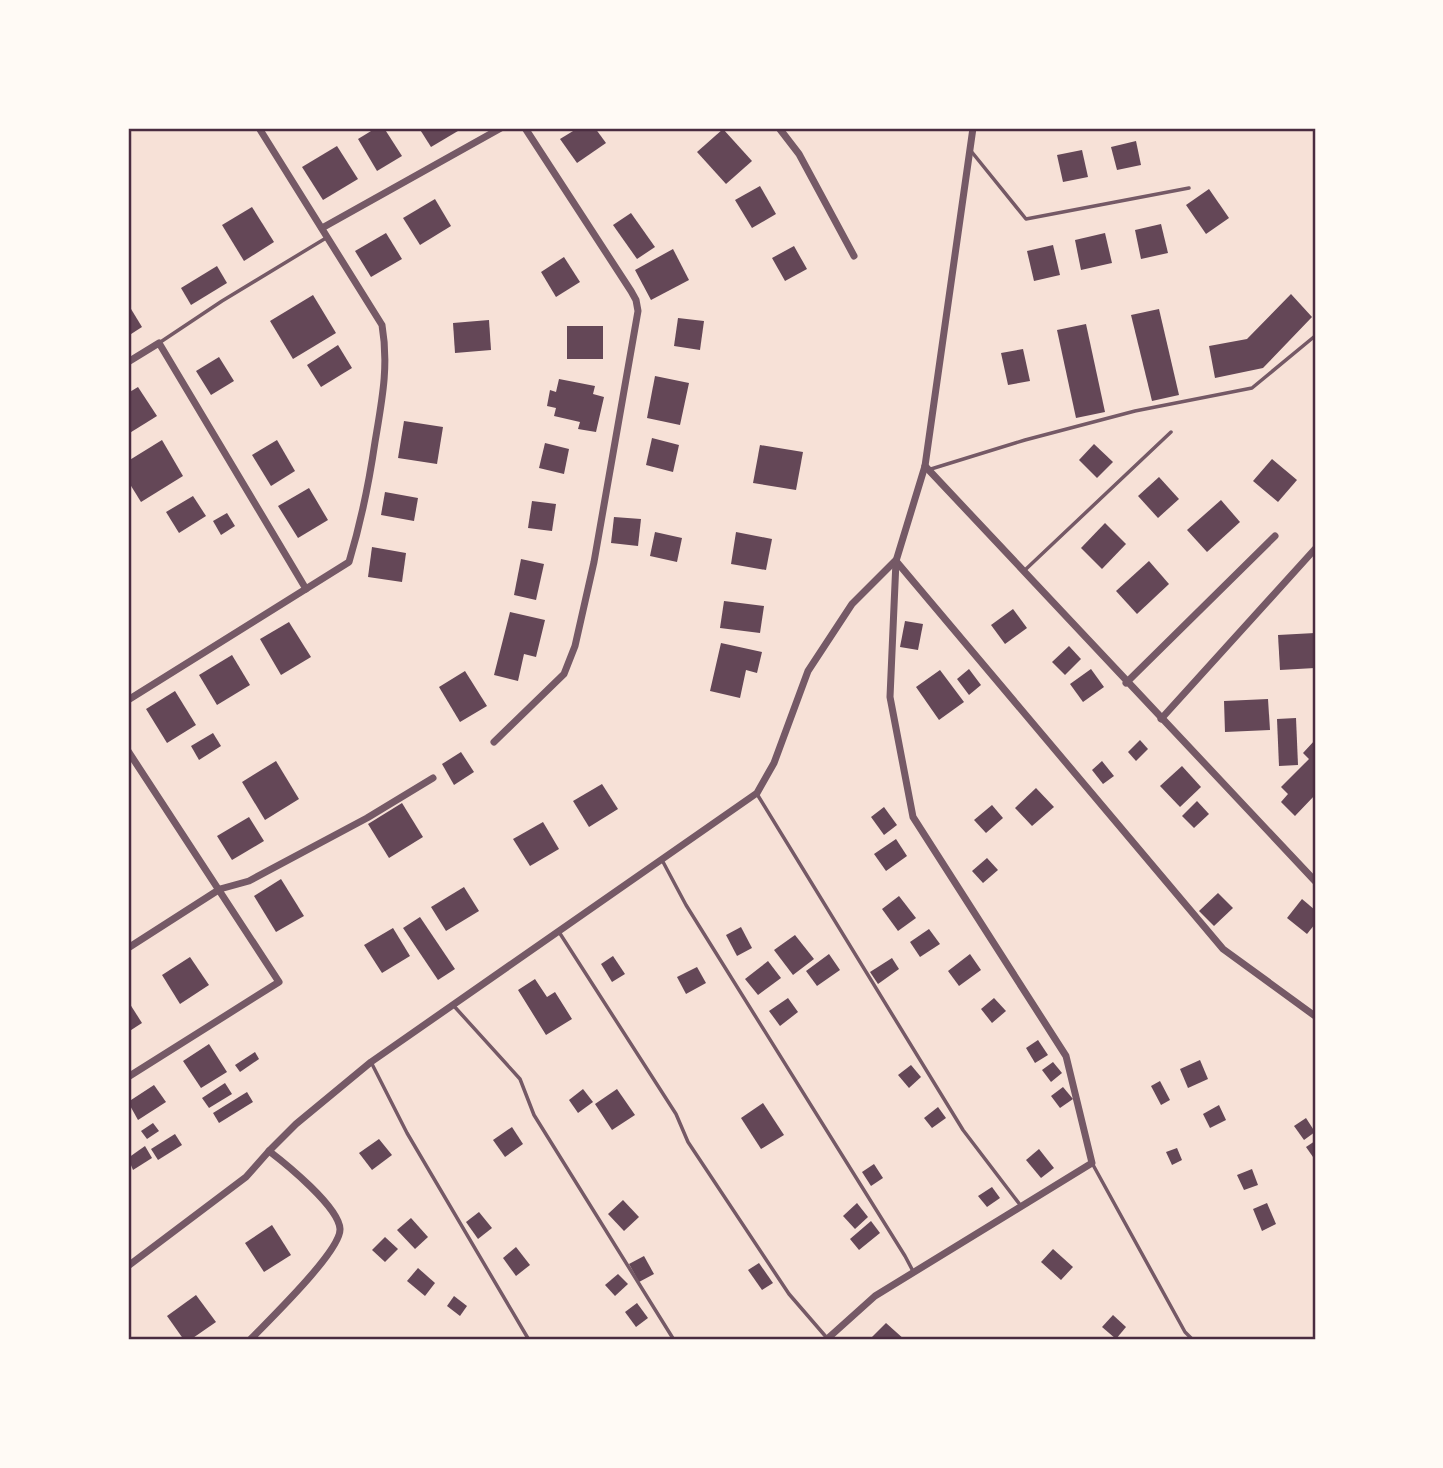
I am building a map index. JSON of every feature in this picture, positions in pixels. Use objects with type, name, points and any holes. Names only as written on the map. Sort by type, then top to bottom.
[{"type":"street","points":[[128,699],[349,562],[363,515],[386,377],[386,346],[382,325],[259,128]]},
{"type":"street","points":[[322,228],[501,128]]},
{"type":"street","points":[[494,742],[564,674],[575,646],[594,562],[638,311],[631,291],[525,128]]},
{"type":"street","points":[[779,128],[799,154],[853,256]]},
{"type":"street","points":[[826,1339],[874,1296],[1092,1163],[1066,1056],[913,817],[890,697],[896,561],[927,468],[973,128]]},
{"type":"street","points":[[128,362],[159,343],[306,589]]},
{"type":"street","points":[[927,468],[1126,683],[1315,881]]},
{"type":"street","points":[[1126,683],[1275,536]]},
{"type":"street","points":[[1161,719],[1315,549]]},
{"type":"street","points":[[128,1266],[246,1177],[296,1125],[371,1062],[757,793],[774,763],[808,671],[852,604],[896,561]]},
{"type":"street","points":[[896,561],[1223,950],[1315,1016]]},
{"type":"street","points":[[128,1077],[279,982],[220,889],[129,757]]},
{"type":"street","points":[[128,948],[220,889],[249,881],[366,818],[433,778]]},
{"type":"street","points":[[250,1340],[307,1281],[338,1241],[341,1227],[334,1213],[316,1193],[294,1170],[269,1151]]},
{"type":"lane","points":[[970,149],[1026,219],[1189,188]]},
{"type":"lane","points":[[159,343],[222,301],[327,238]]},
{"type":"lane","points":[[927,468],[1135,411],[1252,388],[1315,336]]},
{"type":"lane","points":[[1024,570],[1171,432]]},
{"type":"lane","points":[[757,793],[963,1130],[1022,1207]]},
{"type":"lane","points":[[662,859],[686,905],[914,1274]]},
{"type":"lane","points":[[559,932],[676,1114],[688,1142],[789,1294],[826,1339]]},
{"type":"lane","points":[[453,1005],[520,1079],[534,1115],[674,1340]]},
{"type":"lane","points":[[371,1062],[407,1133],[529,1340]]},
{"type":"lane","points":[[1092,1163],[1185,1332],[1193,1340]]},
{"type":"building","points":[[376,128],[384,128],[402,156],[377,171],[358,139]]},
{"type":"building","points":[[419,128],[463,128],[431,147]]},
{"type":"building","points":[[578,128],[595,128],[606,143],[577,163],[560,139]]},
{"type":"building","points":[[723,129],[752,161],[726,184],[697,152]]},
{"type":"building","points":[[1136,141],[1141,165],[1117,170],[1111,147]]},
{"type":"building","points":[[337,146],[358,179],[323,200],[302,167]]},
{"type":"building","points":[[1082,150],[1088,177],[1063,182],[1057,155]]},
{"type":"building","points":[[760,186],[776,214],[752,228],[735,200]]},
{"type":"building","points":[[1209,189],[1229,218],[1206,234],[1186,205]]},
{"type":"building","points":[[435,199],[451,226],[420,245],[403,218]]},
{"type":"building","points":[[252,207],[274,242],[244,261],[222,225]]},
{"type":"building","points":[[631,213],[655,247],[637,259],[613,225]]},
{"type":"building","points":[[1161,224],[1168,253],[1141,259],[1135,230]]},
{"type":"building","points":[[386,233],[402,259],[371,277],[355,251]]},
{"type":"building","points":[[1105,233],[1112,263],[1081,270],[1075,240]]},
{"type":"building","points":[[1053,245],[1060,275],[1034,281],[1027,251]]},
{"type":"building","points":[[794,246],[807,269],[785,281],[772,258]]},
{"type":"building","points":[[673,249],[689,280],[651,300],[635,270]]},
{"type":"building","points":[[564,257],[580,282],[556,297],[541,272]]},
{"type":"building","points":[[217,266],[227,283],[191,305],[181,288]]},
{"type":"building","points":[[1291,294],[1312,317],[1263,368],[1215,378],[1209,346],[1247,339]]},
{"type":"building","points":[[313,295],[336,333],[293,359],[270,321]]},
{"type":"building","points":[[128,304],[142,327],[128,336]]},
{"type":"building","points":[[1159,309],[1179,395],[1152,401],[1131,315]]},
{"type":"building","points":[[678,318],[704,321],[700,350],[674,346]]},
{"type":"building","points":[[489,320],[491,350],[455,353],[453,323]]},
{"type":"building","points":[[1086,324],[1105,412],[1076,418],[1057,330]]},
{"type":"building","points":[[567,326],[603,326],[603,359],[567,359]]},
{"type":"building","points":[[338,345],[352,368],[321,387],[307,365]]},
{"type":"building","points":[[1023,349],[1030,381],[1008,385],[1001,353]]},
{"type":"building","points":[[219,357],[234,381],[211,395],[196,371]]},
{"type":"building","points":[[655,376],[689,383],[680,425],[647,418]]},
{"type":"building","points":[[559,379],[595,386],[593,394],[604,397],[596,432],[578,429],[580,422],[554,416],[556,408],[547,406],[550,390],[556,392]]},
{"type":"building","points":[[138,387],[157,416],[128,434],[128,393]]},
{"type":"building","points":[[404,421],[443,427],[437,464],[398,458]]},
{"type":"building","points":[[652,438],[679,445],[673,472],[646,465]]},
{"type":"building","points":[[162,440],[183,476],[141,502],[128,481],[128,461]]},
{"type":"building","points":[[277,440],[295,471],[271,486],[252,455]]},
{"type":"building","points":[[545,443],[569,449],[564,474],[539,468]]},
{"type":"building","points":[[1094,444],[1113,462],[1097,478],[1079,460]]},
{"type":"building","points":[[760,445],[803,452],[796,490],[753,483]]},
{"type":"building","points":[[1272,459],[1297,480],[1278,502],[1253,481]]},
{"type":"building","points":[[1159,477],[1179,499],[1158,518],[1138,496]]},
{"type":"building","points":[[309,488],[328,520],[298,538],[278,506]]},
{"type":"building","points":[[385,492],[418,498],[414,521],[381,515]]},
{"type":"building","points":[[193,496],[206,516],[179,533],[166,512]]},
{"type":"building","points":[[1221,500],[1240,522],[1207,552],[1187,530]]},
{"type":"building","points":[[532,501],[556,504],[552,531],[528,528]]},
{"type":"building","points":[[227,513],[235,526],[221,535],[213,521]]},
{"type":"building","points":[[614,517],[641,519],[638,546],[611,543]]},
{"type":"building","points":[[1105,523],[1126,544],[1102,569],[1081,548]]},
{"type":"building","points":[[655,532],[682,538],[677,562],[650,556]]},
{"type":"building","points":[[736,532],[772,539],[766,570],[731,564]]},
{"type":"building","points":[[372,547],[406,553],[402,582],[368,577]]},
{"type":"building","points":[[521,559],[544,564],[536,600],[514,595]]},
{"type":"building","points":[[1149,561],[1169,584],[1137,614],[1116,591]]},
{"type":"building","points":[[724,601],[764,606],[760,633],[720,628]]},
{"type":"building","points":[[1013,609],[1027,628],[1005,644],[991,625]]},
{"type":"building","points":[[510,612],[545,620],[536,657],[524,654],[518,681],[494,675]]},
{"type":"building","points":[[905,621],[923,624],[918,650],[900,647]]},
{"type":"building","points":[[289,622],[311,657],[281,675],[260,639]]},
{"type":"building","points":[[1315,633],[1315,668],[1280,670],[1278,635]]},
{"type":"building","points":[[721,643],[762,652],[757,673],[746,670],[740,698],[710,691]]},
{"type":"building","points":[[1069,646],[1081,659],[1065,675],[1052,662]]},
{"type":"building","points":[[232,655],[250,685],[217,705],[199,675]]},
{"type":"building","points":[[969,669],[981,685],[969,695],[957,679]]},
{"type":"building","points":[[1091,669],[1104,687],[1083,702],[1070,684]]},
{"type":"building","points":[[940,670],[964,702],[939,720],[916,687]]},
{"type":"building","points":[[465,671],[487,706],[460,722],[439,687]]},
{"type":"building","points":[[175,691],[196,725],[167,743],[146,709]]},
{"type":"building","points":[[1268,699],[1270,730],[1225,732],[1224,701]]},
{"type":"building","points":[[1296,718],[1298,765],[1279,766],[1277,719]]},
{"type":"building","points":[[213,733],[221,746],[199,760],[191,746]]},
{"type":"building","points":[[1140,740],[1148,749],[1136,761],[1128,752]]},
{"type":"building","points":[[1315,740],[1315,795],[1295,816],[1281,802],[1288,794],[1281,787],[1309,759],[1303,753]]},
{"type":"building","points":[[461,752],[474,772],[454,785],[442,764]]},
{"type":"building","points":[[276,761],[299,799],[265,820],[242,782]]},
{"type":"building","points":[[1102,761],[1114,776],[1103,784],[1092,770]]},
{"type":"building","points":[[1182,766],[1201,787],[1180,807],[1160,786]]},
{"type":"building","points":[[602,784],[618,809],[589,827],[573,801]]},
{"type":"building","points":[[1036,788],[1054,807],[1032,826],[1015,808]]},
{"type":"building","points":[[1197,801],[1209,814],[1194,828],[1182,816]]},
{"type":"building","points":[[402,803],[423,837],[389,858],[368,824]]},
{"type":"building","points":[[992,805],[1003,818],[986,833],[974,820]]},
{"type":"building","points":[[884,807],[897,825],[884,835],[871,817]]},
{"type":"building","points":[[249,817],[264,841],[232,860],[217,836]]},
{"type":"building","points":[[543,822],[559,849],[530,866],[513,839]]},
{"type":"building","points":[[896,839],[907,856],[886,871],[874,854]]},
{"type":"building","points":[[987,858],[998,870],[983,883],[972,871]]},
{"type":"building","points":[[281,879],[304,916],[276,932],[254,896]]},
{"type":"building","points":[[464,887],[479,911],[446,931],[431,907]]},
{"type":"building","points":[[1218,893],[1233,908],[1214,926],[1199,911]]},
{"type":"building","points":[[899,896],[916,918],[898,931],[882,909]]},
{"type":"building","points":[[1302,899],[1315,910],[1315,924],[1307,934],[1287,918]]},
{"type":"building","points":[[420,917],[455,969],[438,980],[403,928]]},
{"type":"building","points":[[741,927],[752,948],[737,956],[726,935]]},
{"type":"building","points":[[393,928],[410,956],[382,973],[364,945]]},
{"type":"building","points":[[929,929],[940,944],[920,957],[910,942]]},
{"type":"building","points":[[795,935],[814,959],[793,975],[774,950]]},
{"type":"building","points":[[829,954],[840,970],[817,986],[806,971]]},
{"type":"building","points":[[970,954],[981,970],[959,986],[948,971]]},
{"type":"building","points":[[613,956],[625,974],[612,982],[601,964]]},
{"type":"building","points":[[190,957],[209,985],[180,1004],[162,975]]},
{"type":"building","points":[[892,958],[899,969],[878,984],[870,972]]},
{"type":"building","points":[[768,961],[781,978],[758,995],[745,979]]},
{"type":"building","points":[[697,967],[706,983],[686,994],[677,977]]},
{"type":"building","points":[[535,979],[547,997],[555,992],[572,1019],[546,1035],[518,990]]},
{"type":"building","points":[[788,998],[798,1012],[780,1026],[769,1011]]},
{"type":"building","points":[[994,998],[1006,1011],[992,1023],[981,1009]]},
{"type":"building","points":[[128,1001],[142,1023],[128,1032]]},
{"type":"building","points":[[1038,1040],[1048,1055],[1035,1063],[1026,1048]]},
{"type":"building","points":[[209,1044],[227,1072],[201,1088],[183,1061]]},
{"type":"building","points":[[255,1052],[259,1059],[240,1072],[235,1065]]},
{"type":"building","points":[[1200,1060],[1208,1079],[1188,1088],[1180,1069]]},
{"type":"building","points":[[1053,1062],[1062,1073],[1051,1082],[1042,1070]]},
{"type":"building","points":[[911,1065],[921,1077],[909,1088],[898,1075]]},
{"type":"building","points":[[1160,1081],[1170,1100],[1161,1105],[1151,1086]]},
{"type":"building","points":[[225,1083],[232,1094],[209,1108],[202,1098]]},
{"type":"building","points":[[154,1085],[166,1102],[138,1120],[128,1102]]},
{"type":"building","points":[[1063,1087],[1073,1099],[1060,1108],[1051,1096]]},
{"type":"building","points":[[583,1089],[593,1102],[578,1113],[569,1100]]},
{"type":"building","points":[[617,1089],[635,1115],[612,1130],[595,1104]]},
{"type":"building","points":[[247,1092],[253,1102],[219,1123],[213,1113]]},
{"type":"building","points":[[763,1103],[784,1135],[761,1149],[741,1118]]},
{"type":"building","points":[[1219,1105],[1226,1120],[1210,1128],[1203,1114]]},
{"type":"building","points":[[938,1107],[946,1118],[932,1128],[924,1118]]},
{"type":"building","points":[[1306,1118],[1315,1132],[1304,1140],[1294,1126]]},
{"type":"building","points":[[153,1123],[159,1131],[147,1139],[141,1131]]},
{"type":"building","points":[[512,1127],[523,1144],[505,1157],[493,1140]]},
{"type":"building","points":[[175,1134],[182,1145],[158,1160],[151,1149]]},
{"type":"building","points":[[379,1139],[392,1155],[372,1170],[359,1153]]},
{"type":"building","points":[[1315,1141],[1315,1156],[1313,1157],[1306,1147]]},
{"type":"building","points":[[145,1146],[152,1158],[133,1170],[128,1158]]},
{"type":"building","points":[[1177,1148],[1182,1160],[1172,1165],[1166,1152]]},
{"type":"building","points":[[1039,1149],[1054,1168],[1041,1178],[1026,1160]]},
{"type":"building","points":[[874,1164],[883,1178],[871,1186],[862,1172]]},
{"type":"building","points":[[1252,1169],[1258,1185],[1244,1190],[1237,1175]]},
{"type":"building","points":[[992,1187],[1000,1198],[987,1207],[978,1196]]},
{"type":"building","points":[[623,1200],[639,1217],[624,1231],[608,1214]]},
{"type":"building","points":[[857,1203],[868,1217],[855,1229],[843,1216]]},
{"type":"building","points":[[1267,1203],[1276,1224],[1262,1231],[1253,1209]]},
{"type":"building","points":[[479,1212],[492,1228],[478,1239],[466,1222]]},
{"type":"building","points":[[411,1218],[428,1237],[415,1249],[397,1230]]},
{"type":"building","points":[[871,1221],[880,1233],[859,1250],[850,1239]]},
{"type":"building","points":[[272,1225],[291,1255],[264,1272],[245,1243]]},
{"type":"building","points":[[385,1237],[398,1249],[385,1262],[372,1250]]},
{"type":"building","points":[[516,1247],[530,1265],[516,1276],[503,1258]]},
{"type":"building","points":[[1053,1249],[1073,1267],[1061,1280],[1041,1262]]},
{"type":"building","points":[[644,1256],[654,1274],[639,1282],[629,1264]]},
{"type":"building","points":[[759,1263],[773,1283],[762,1290],[748,1270]]},
{"type":"building","points":[[418,1268],[435,1283],[425,1296],[407,1281]]},
{"type":"building","points":[[618,1274],[628,1284],[615,1296],[605,1285]]},
{"type":"building","points":[[196,1295],[216,1322],[190,1340],[184,1340],[167,1316]]},
{"type":"building","points":[[454,1296],[467,1306],[460,1316],[447,1306]]},
{"type":"building","points":[[637,1303],[648,1318],[636,1327],[625,1312]]},
{"type":"building","points":[[1113,1315],[1126,1327],[1116,1339],[1102,1327]]},
{"type":"building","points":[[886,1323],[905,1340],[869,1340]]}]
